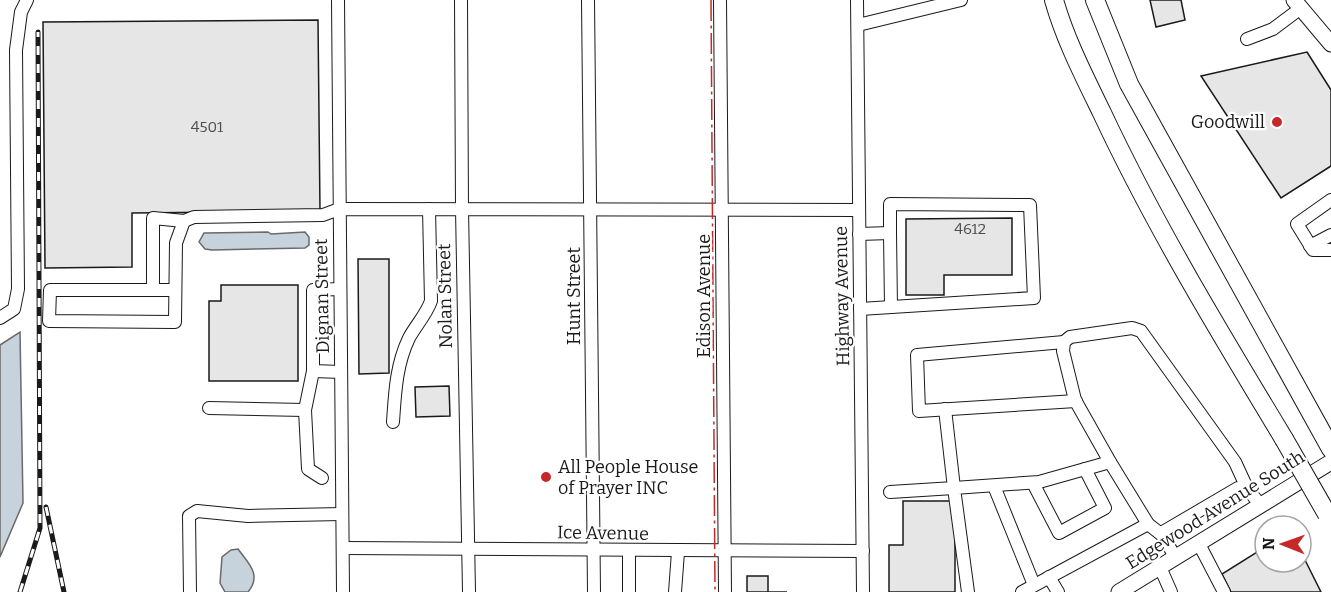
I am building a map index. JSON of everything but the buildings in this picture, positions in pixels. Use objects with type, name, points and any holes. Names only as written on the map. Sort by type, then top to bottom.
[{"type":"highway","points":[[1054,0],[1073,52],[1120,153],[1209,314],[1329,518]]},
{"type":"highway","points":[[1095,0],[1129,84],[1331,449]]},
{"type":"main road","points":[[1297,4],[1331,44]]},
{"type":"main road","name":"Edgewood Avenue South","points":[[1119,592],[1331,462]]},
{"type":"street","points":[[0,318],[14,309],[18,280],[16,50],[21,12],[27,0]]},
{"type":"street","name":"Dignan Street","points":[[338,0],[343,592]]},
{"type":"street","name":"Nolan Street","points":[[461,0],[462,209],[469,592]]},
{"type":"street","name":"Hunt Street","points":[[588,0],[592,210],[594,592]]},
{"type":"street","name":"Edison Avenue","points":[[720,0],[725,592]]},
{"type":"street","name":"Highway Avenue","points":[[857,0],[863,592]]},
{"type":"street","points":[[858,25],[961,0]]},
{"type":"street","points":[[1247,39],[1273,29],[1297,4]]},
{"type":"street","points":[[1331,200],[1297,224],[1313,250],[1331,250]]},
{"type":"street","points":[[860,309],[891,308],[992,302],[1034,298],[1030,206],[890,204],[891,308]]},
{"type":"street","points":[[153,290],[153,218],[184,221],[194,217],[323,215],[339,209],[859,210]]},
{"type":"street","points":[[393,422],[395,387],[403,352],[410,336],[428,312],[432,302],[429,209]]},
{"type":"street","points":[[175,290],[50,290],[49,321],[175,322],[176,243],[184,221]]},
{"type":"street","points":[[859,234],[890,233]]},
{"type":"street","points":[[1310,246],[1331,235]]},
{"type":"street","points":[[322,478],[308,469],[305,410],[313,370],[313,290],[340,289]]},
{"type":"street","points":[[1076,401],[920,411],[917,355],[1064,342],[1070,337],[1132,328],[1141,330],[1235,462],[1247,488],[1261,506]]},
{"type":"street","points":[[1064,342],[1063,351],[1076,401],[1148,524],[1162,534],[1176,558]]},
{"type":"street","points":[[313,370],[341,372]]},
{"type":"street","points":[[209,408],[305,410]]},
{"type":"street","points":[[945,410],[968,592]]},
{"type":"street","points":[[890,492],[1033,483],[1110,462]]},
{"type":"street","points":[[1033,483],[1059,533],[1105,508],[1085,469]]},
{"type":"street","points":[[994,486],[1034,585]]},
{"type":"street","points":[[1162,534],[1238,488],[1247,488]]},
{"type":"street","points":[[190,592],[189,516],[197,511],[248,516],[342,514]]},
{"type":"street","points":[[1022,592],[1148,524]]},
{"type":"street","points":[[1199,544],[1224,592]]},
{"type":"street","name":"Ice Avenue","points":[[343,548],[678,552],[863,551]]},
{"type":"street","points":[[629,551],[629,592]]},
{"type":"street","points":[[675,592],[678,552]]},
{"type":"street","points":[[1160,567],[1171,592]]},
{"type":"street","points":[[1049,577],[1058,592]]},
{"type":"shaded area","points":[[268,232],[271,234],[305,232],[309,237],[309,245],[305,248],[212,250],[205,249],[199,242],[204,233]]},
{"type":"shaded area","points":[[20,332],[23,503],[0,557],[0,345]]},
{"type":"shaded area","points":[[238,549],[250,565],[254,580],[248,592],[225,592],[220,583],[222,557],[231,550]]},
{"type":"railway","points":[[20,592],[40,528],[38,32]]},
{"type":"railway","points":[[46,507],[64,592]]},
{"type":"power","points":[[711,0],[715,592]]},
{"type":"place","name":"Goodwill","points":[[1277,122]]},
{"type":"place","name":"All People House of Prayer INC","points":[[546,477]]}]
